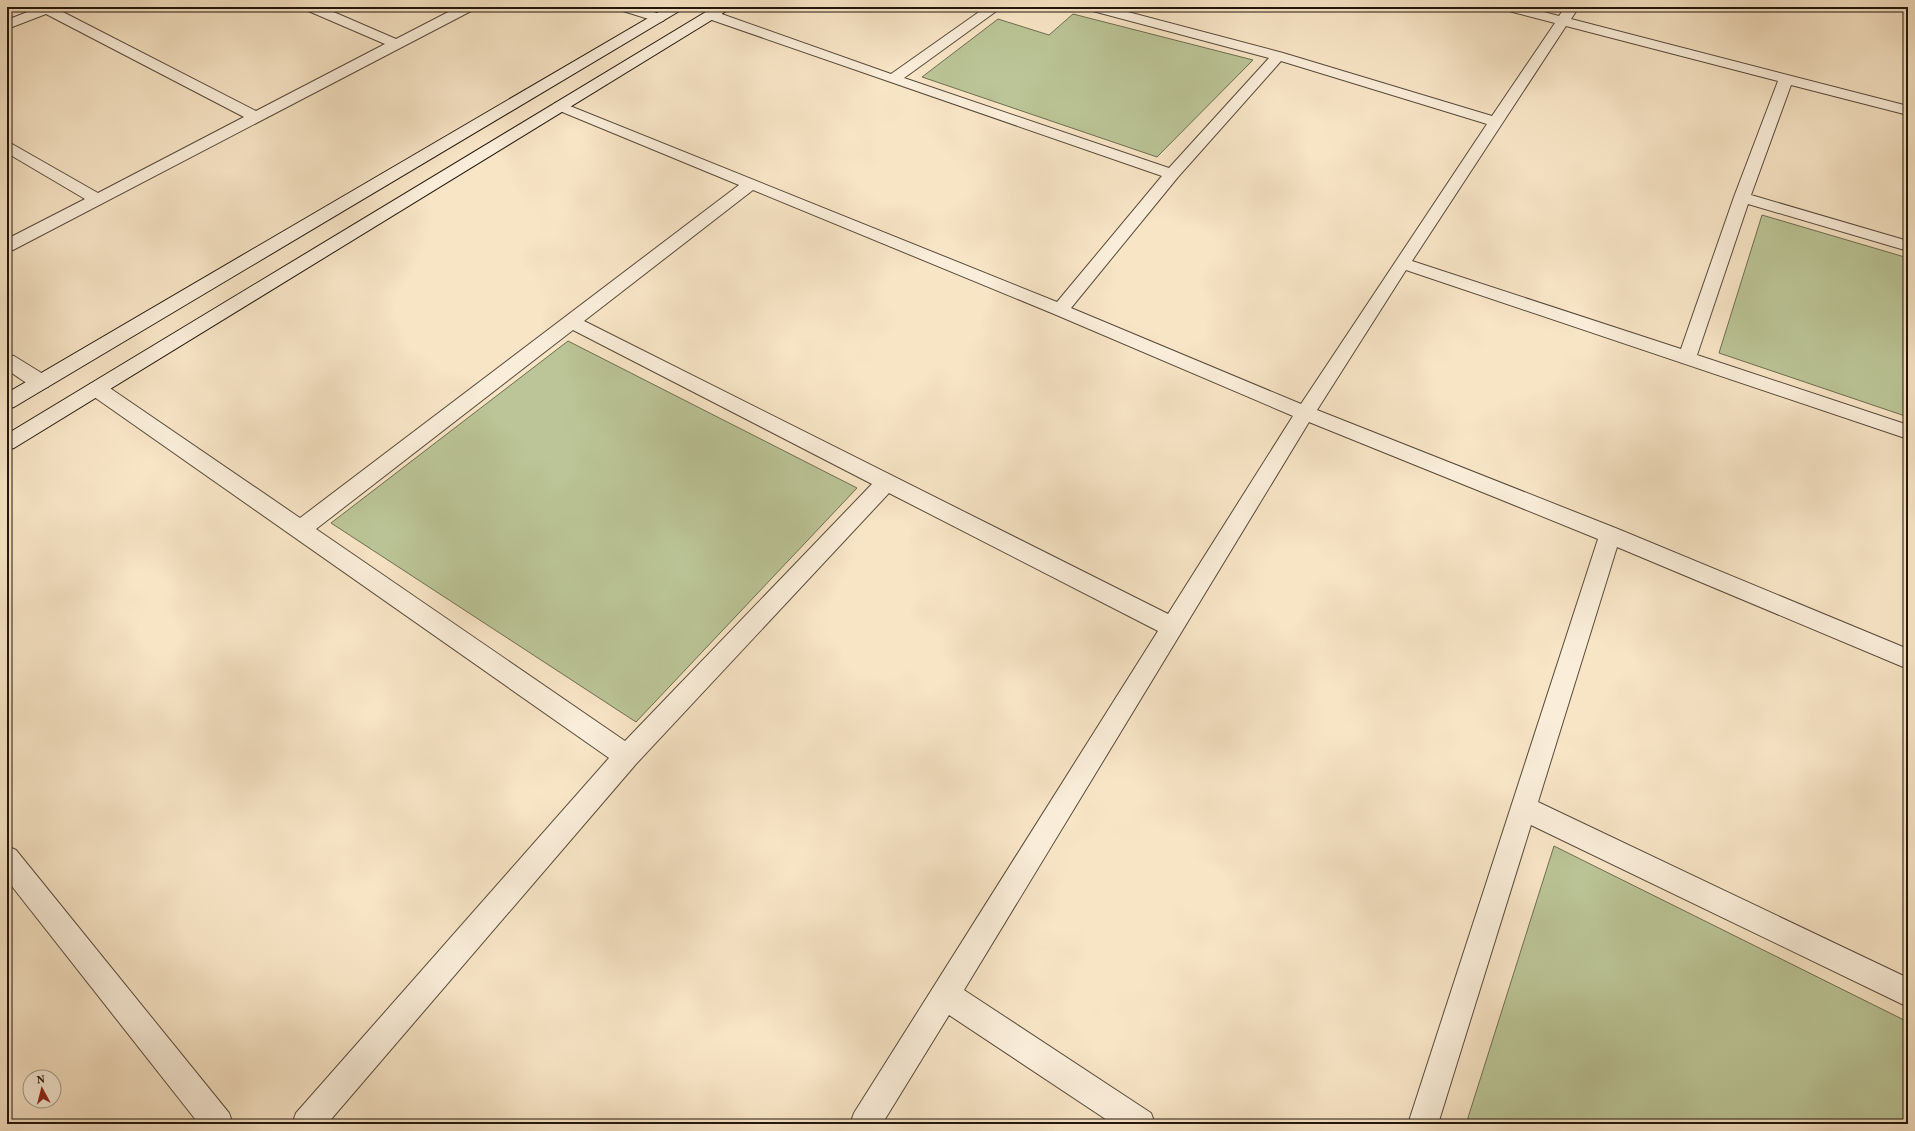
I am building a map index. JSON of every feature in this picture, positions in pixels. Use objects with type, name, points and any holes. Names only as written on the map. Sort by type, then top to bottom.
[{"type":"street","points":[[311,7],[396,44]]},
{"type":"street","points":[[7,246],[468,7]]},
{"type":"street","points":[[625,7],[658,18]]},
{"type":"street","points":[[7,402],[676,7]]},
{"type":"street","points":[[893,79],[995,7]]},
{"type":"street","points":[[1094,7],[1278,56],[1496,122]]},
{"type":"street","points":[[1510,7],[1908,111]]},
{"type":"street","points":[[865,1124],[1305,413],[1402,263],[1572,7]]},
{"type":"street","points":[[7,25],[50,8],[256,117]]},
{"type":"street","points":[[7,443],[717,11],[893,79],[1172,174]]},
{"type":"street","points":[[1060,310],[1172,174],[1278,56]]},
{"type":"street","points":[[1687,358],[1742,197],[1786,79]]},
{"type":"street","points":[[560,106],[1060,310],[1305,413],[1610,535],[1908,659]]},
{"type":"street","points":[[7,147],[97,199]]},
{"type":"street","points":[[300,530],[751,184]]},
{"type":"street","points":[[1742,197],[1908,246]]},
{"type":"street","points":[[1402,263],[1908,432]]},
{"type":"street","points":[[571,322],[1172,627]]},
{"type":"street","points":[[7,361],[41,382]]},
{"type":"street","points":[[97,389],[627,756]]},
{"type":"street","points":[[307,1124],[627,756],[887,482]]},
{"type":"street","points":[[1422,1124],[1610,535]]},
{"type":"street","points":[[1523,808],[1908,993]]},
{"type":"street","points":[[7,859],[218,1124]]},
{"type":"street","points":[[945,995],[1140,1124]]},
{"type":"green space","points":[[1073,14],[1253,60],[1157,157],[922,77],[998,19],[1049,35]]},
{"type":"green space","points":[[1762,215],[1908,258],[1908,417],[1719,353]]},
{"type":"green space","points":[[568,341],[857,488],[636,722],[331,523]]},
{"type":"green space","points":[[1554,846],[1908,1022],[1908,1124],[1466,1124]]}]
